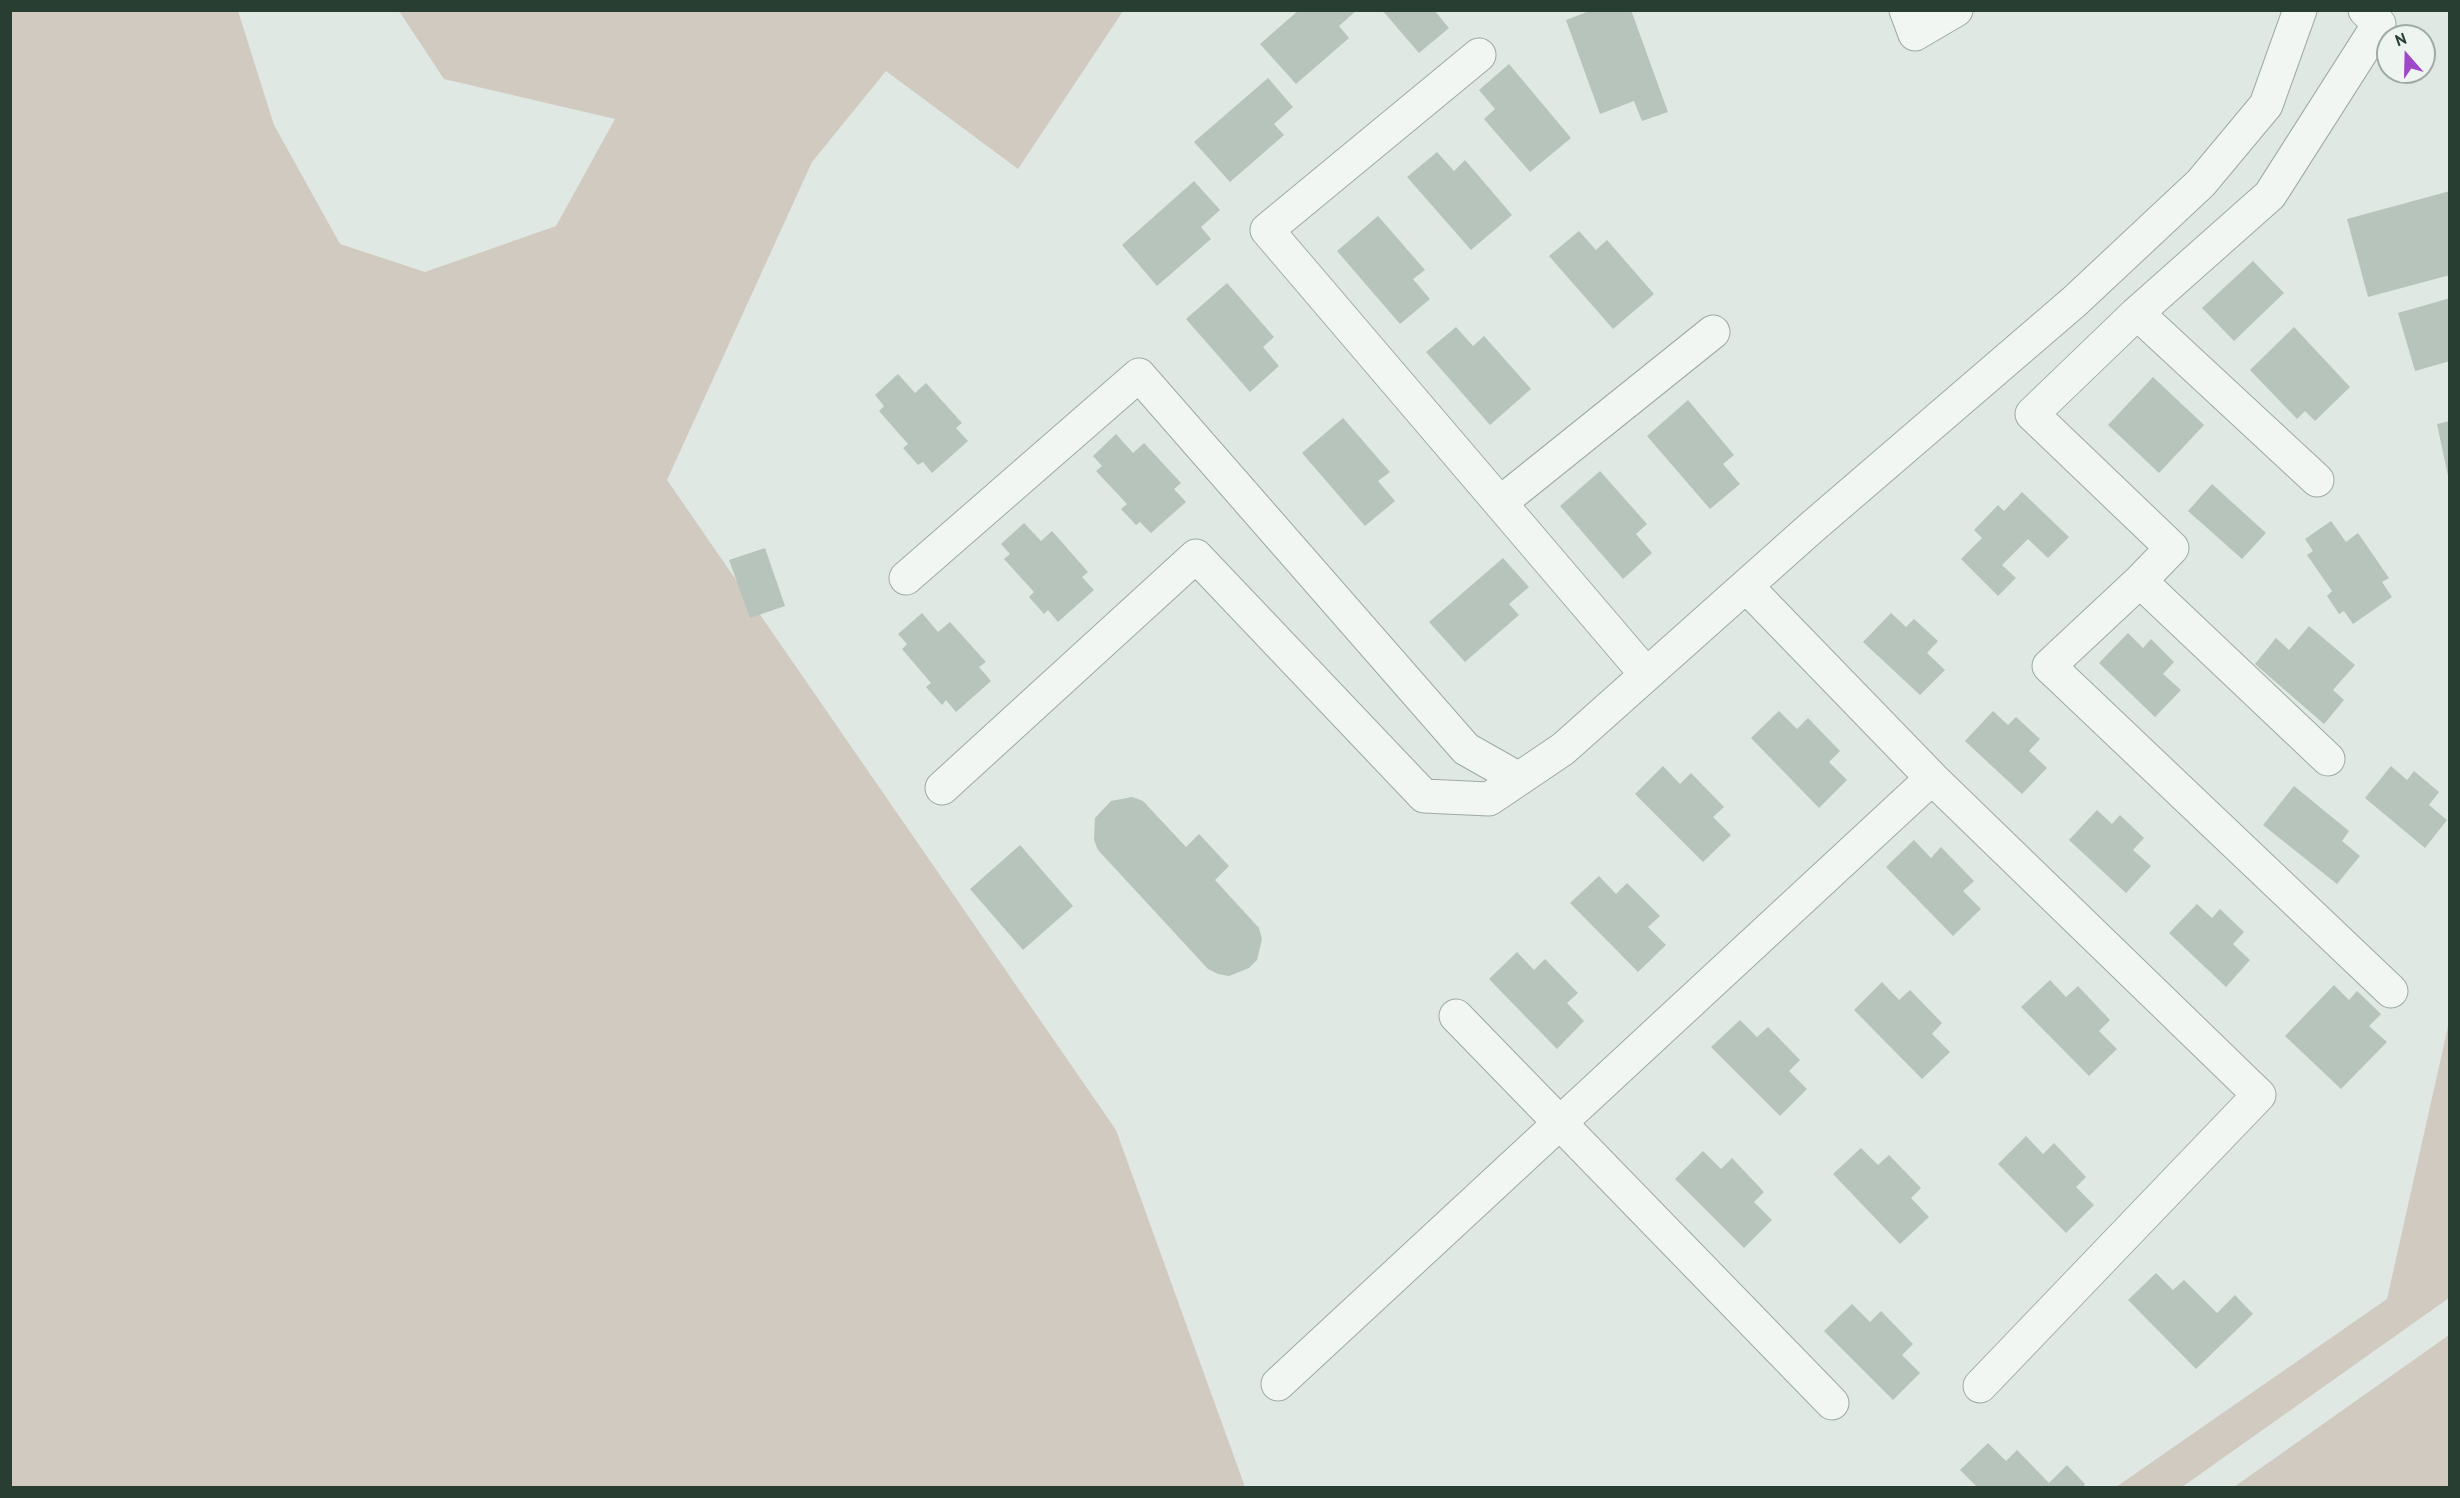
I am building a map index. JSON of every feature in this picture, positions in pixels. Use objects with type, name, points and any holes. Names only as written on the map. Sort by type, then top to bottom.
[{"type":"street","points":[[1906,10],[1916,34],[1956,10]]},
{"type":"street","points":[[942,788],[1196,556],[1424,796],[1489,799],[1563,749],[1746,586],[2075,301],[2200,183],[2266,105],[2300,10]]},
{"type":"street","points":[[2365,10],[2379,24],[2270,195],[2137,312],[2032,414],[2172,548],[2049,666],[2391,991]]},
{"type":"street","points":[[1479,55],[1267,230],[1646,674]]},
{"type":"street","points":[[2137,312],[2317,480]]},
{"type":"street","points":[[1500,503],[1713,332]]},
{"type":"street","points":[[906,578],[1140,375],[1466,749],[1519,779]]},
{"type":"street","points":[[2140,581],[2328,759]]},
{"type":"street","points":[[1746,586],[1932,778],[2259,1095],[1980,1386]]},
{"type":"street","points":[[1278,1384],[1932,778]]},
{"type":"street","points":[[1456,1016],[1832,1403]]},
{"type":"shaded area","points":[[10,11],[238,11],[274,125],[340,244],[425,272],[556,226],[615,119],[444,79],[399,11],[1123,11],[1018,169],[886,71],[812,162],[667,480],[1116,1130],[1245,1487],[11,1487]]},
{"type":"shaded area","points":[[2449,1022],[2449,1298],[2182,1487],[2116,1487],[2387,1299]]},
{"type":"shaded area","points":[[2449,1335],[2449,1487],[2234,1487]]},
{"type":"building","points":[[1299,10],[1357,10],[1339,26],[1349,38],[1296,84],[1260,44]]},
{"type":"building","points":[[1382,10],[1434,10],[1449,28],[1419,53]]},
{"type":"building","points":[[1592,10],[1631,10],[1668,112],[1642,121],[1634,101],[1600,114],[1566,20]]},
{"type":"building","points":[[1509,64],[1571,138],[1530,172],[1484,119],[1495,109],[1479,90]]},
{"type":"building","points":[[1268,78],[1293,107],[1274,124],[1284,135],[1230,182],[1194,142]]},
{"type":"building","points":[[1437,152],[1454,171],[1465,160],[1512,215],[1471,250],[1407,177]]},
{"type":"building","points":[[1194,181],[1220,210],[1201,227],[1211,239],[1157,286],[1122,245]]},
{"type":"building","points":[[2450,191],[2450,275],[2368,297],[2347,219]]},
{"type":"building","points":[[1378,216],[1425,270],[1413,279],[1430,299],[1400,324],[1337,251]]},
{"type":"building","points":[[1579,231],[1596,250],[1607,240],[1654,294],[1613,329],[1549,256]]},
{"type":"building","points":[[2253,261],[2284,293],[2234,341],[2202,308]]},
{"type":"building","points":[[1227,283],[1274,337],[1263,347],[1279,366],[1250,392],[1186,319]]},
{"type":"building","points":[[2450,298],[2450,361],[2415,371],[2398,313]]},
{"type":"building","points":[[1456,327],[1473,346],[1484,336],[1531,389],[1490,425],[1426,352]]},
{"type":"building","points":[[2294,327],[2350,387],[2315,421],[2305,411],[2297,419],[2250,370]]},
{"type":"building","points":[[898,374],[915,393],[926,383],[962,423],[956,428],[968,441],[932,473],[923,462],[918,465],[903,448],[908,444],[879,411],[884,406],[875,395]]},
{"type":"building","points":[[2153,377],[2204,425],[2159,473],[2108,425]]},
{"type":"building","points":[[1688,400],[1734,455],[1723,464],[1740,484],[1710,509],[1647,436]]},
{"type":"building","points":[[1343,418],[1390,472],[1378,481],[1395,501],[1365,526],[1302,453]]},
{"type":"building","points":[[2450,421],[2450,476],[2448,476],[2437,424]]},
{"type":"building","points":[[1116,434],[1133,453],[1144,443],[1181,483],[1174,489],[1186,502],[1151,533],[1140,522],[1136,525],[1121,509],[1127,504],[1096,471],[1102,466],[1093,456]]},
{"type":"building","points":[[1600,471],[1647,524],[1636,534],[1652,553],[1623,579],[1560,506]]},
{"type":"building","points":[[2212,484],[2266,533],[2242,559],[2188,511]]},
{"type":"building","points":[[2022,492],[2069,537],[2048,558],[2028,539],[2002,565],[2016,578],[1998,596],[1961,559],[1982,538],[1974,530],[1998,505],[2004,511]]},
{"type":"building","points":[[2331,521],[2346,542],[2358,533],[2389,578],[2382,582],[2392,597],[2353,624],[2344,611],[2339,614],[2327,596],[2332,591],[2307,555],[2313,551],[2305,539]]},
{"type":"building","points":[[1024,523],[1041,541],[1052,531],[1088,572],[1082,577],[1094,590],[1058,622],[1048,610],[1044,614],[1029,597],[1034,592],[1004,559],[1010,554],[1001,544]]},
{"type":"building","points":[[765,548],[785,606],[750,618],[729,560]]},
{"type":"building","points":[[1503,558],[1529,587],[1509,604],[1519,615],[1465,662],[1429,622]]},
{"type":"building","points":[[922,613],[938,632],[950,622],[986,662],[979,667],[991,681],[956,712],[946,700],[942,705],[926,687],[931,683],[902,649],[907,644],[898,634]]},
{"type":"building","points":[[1891,613],[1906,627],[1914,619],[1938,641],[1927,653],[1945,670],[1920,695],[1863,642]]},
{"type":"building","points":[[2309,626],[2355,665],[2333,690],[2344,700],[2324,724],[2255,664],[2276,638],[2289,650]]},
{"type":"building","points":[[2128,633],[2143,648],[2151,639],[2174,662],[2163,674],[2181,690],[2155,717],[2099,663]]},
{"type":"building","points":[[1779,711],[1797,729],[1808,718],[1840,751],[1829,762],[1847,780],[1819,808],[1751,738]]},
{"type":"building","points":[[1993,711],[2008,725],[2016,717],[2040,739],[2029,751],[2047,768],[2022,794],[1965,741]]},
{"type":"building","points":[[1663,766],[1680,784],[1691,773],[1724,807],[1713,817],[1731,835],[1703,862],[1635,794]]},
{"type":"building","points":[[2391,766],[2407,780],[2414,771],[2439,792],[2429,805],[2447,820],[2425,848],[2365,798]]},
{"type":"building","points":[[2294,786],[2349,831],[2342,841],[2360,856],[2337,884],[2263,825]]},
{"type":"building","points":[[1132,797],[1143,801],[1186,847],[1199,834],[1229,866],[1215,880],[1259,928],[1262,939],[1257,960],[1249,968],[1229,976],[1208,969],[1098,850],[1094,840],[1095,818],[1111,801]]},
{"type":"building","points":[[2097,810],[2112,824],[2120,815],[2144,838],[2133,850],[2151,866],[2126,893],[2069,840]]},
{"type":"building","points":[[1914,840],[1931,858],[1941,847],[1974,881],[1963,891],[1981,909],[1953,936],[1886,867]]},
{"type":"building","points":[[1020,845],[1073,906],[1023,950],[970,889]]},
{"type":"building","points":[[1599,876],[1616,894],[1627,883],[1660,916],[1648,927],[1666,945],[1638,972],[1570,903]]},
{"type":"building","points":[[2197,904],[2212,918],[2220,909],[2244,932],[2233,944],[2250,960],[2226,987],[2169,933]]},
{"type":"building","points":[[1517,952],[1534,970],[1545,959],[1578,993],[1567,1003],[1584,1021],[1557,1049],[1489,979]]},
{"type":"building","points":[[2050,980],[2066,997],[2078,986],[2110,1020],[2099,1031],[2117,1049],[2089,1076],[2021,1007]]},
{"type":"building","points":[[1882,982],[1899,1000],[1910,990],[1942,1023],[1932,1034],[1950,1052],[1922,1079],[1854,1010]]},
{"type":"building","points":[[2334,985],[2349,1000],[2357,991],[2381,1014],[2369,1026],[2387,1042],[2341,1089],[2285,1036]]},
{"type":"building","points":[[1740,1020],[1757,1037],[1768,1027],[1800,1060],[1789,1071],[1807,1089],[1780,1116],[1711,1047]]},
{"type":"building","points":[[2026,1136],[2043,1154],[2054,1143],[2086,1177],[2076,1187],[2094,1205],[2066,1233],[1998,1164]]},
{"type":"building","points":[[1861,1148],[1878,1165],[1889,1155],[1921,1188],[1911,1198],[1929,1217],[1900,1244],[1833,1174]]},
{"type":"building","points":[[1703,1151],[1721,1169],[1732,1158],[1764,1192],[1754,1202],[1772,1220],[1744,1248],[1675,1179]]},
{"type":"building","points":[[2156,1273],[2173,1290],[2184,1280],[2217,1313],[2235,1295],[2253,1314],[2196,1369],[2128,1300]]},
{"type":"building","points":[[1852,1304],[1870,1322],[1881,1311],[1913,1344],[1902,1355],[1920,1373],[1893,1400],[1824,1331]]},
{"type":"building","points":[[1988,1443],[2006,1461],[2017,1450],[2049,1483],[2067,1465],[2085,1484],[2082,1488],[1978,1488],[1960,1470]]}]
